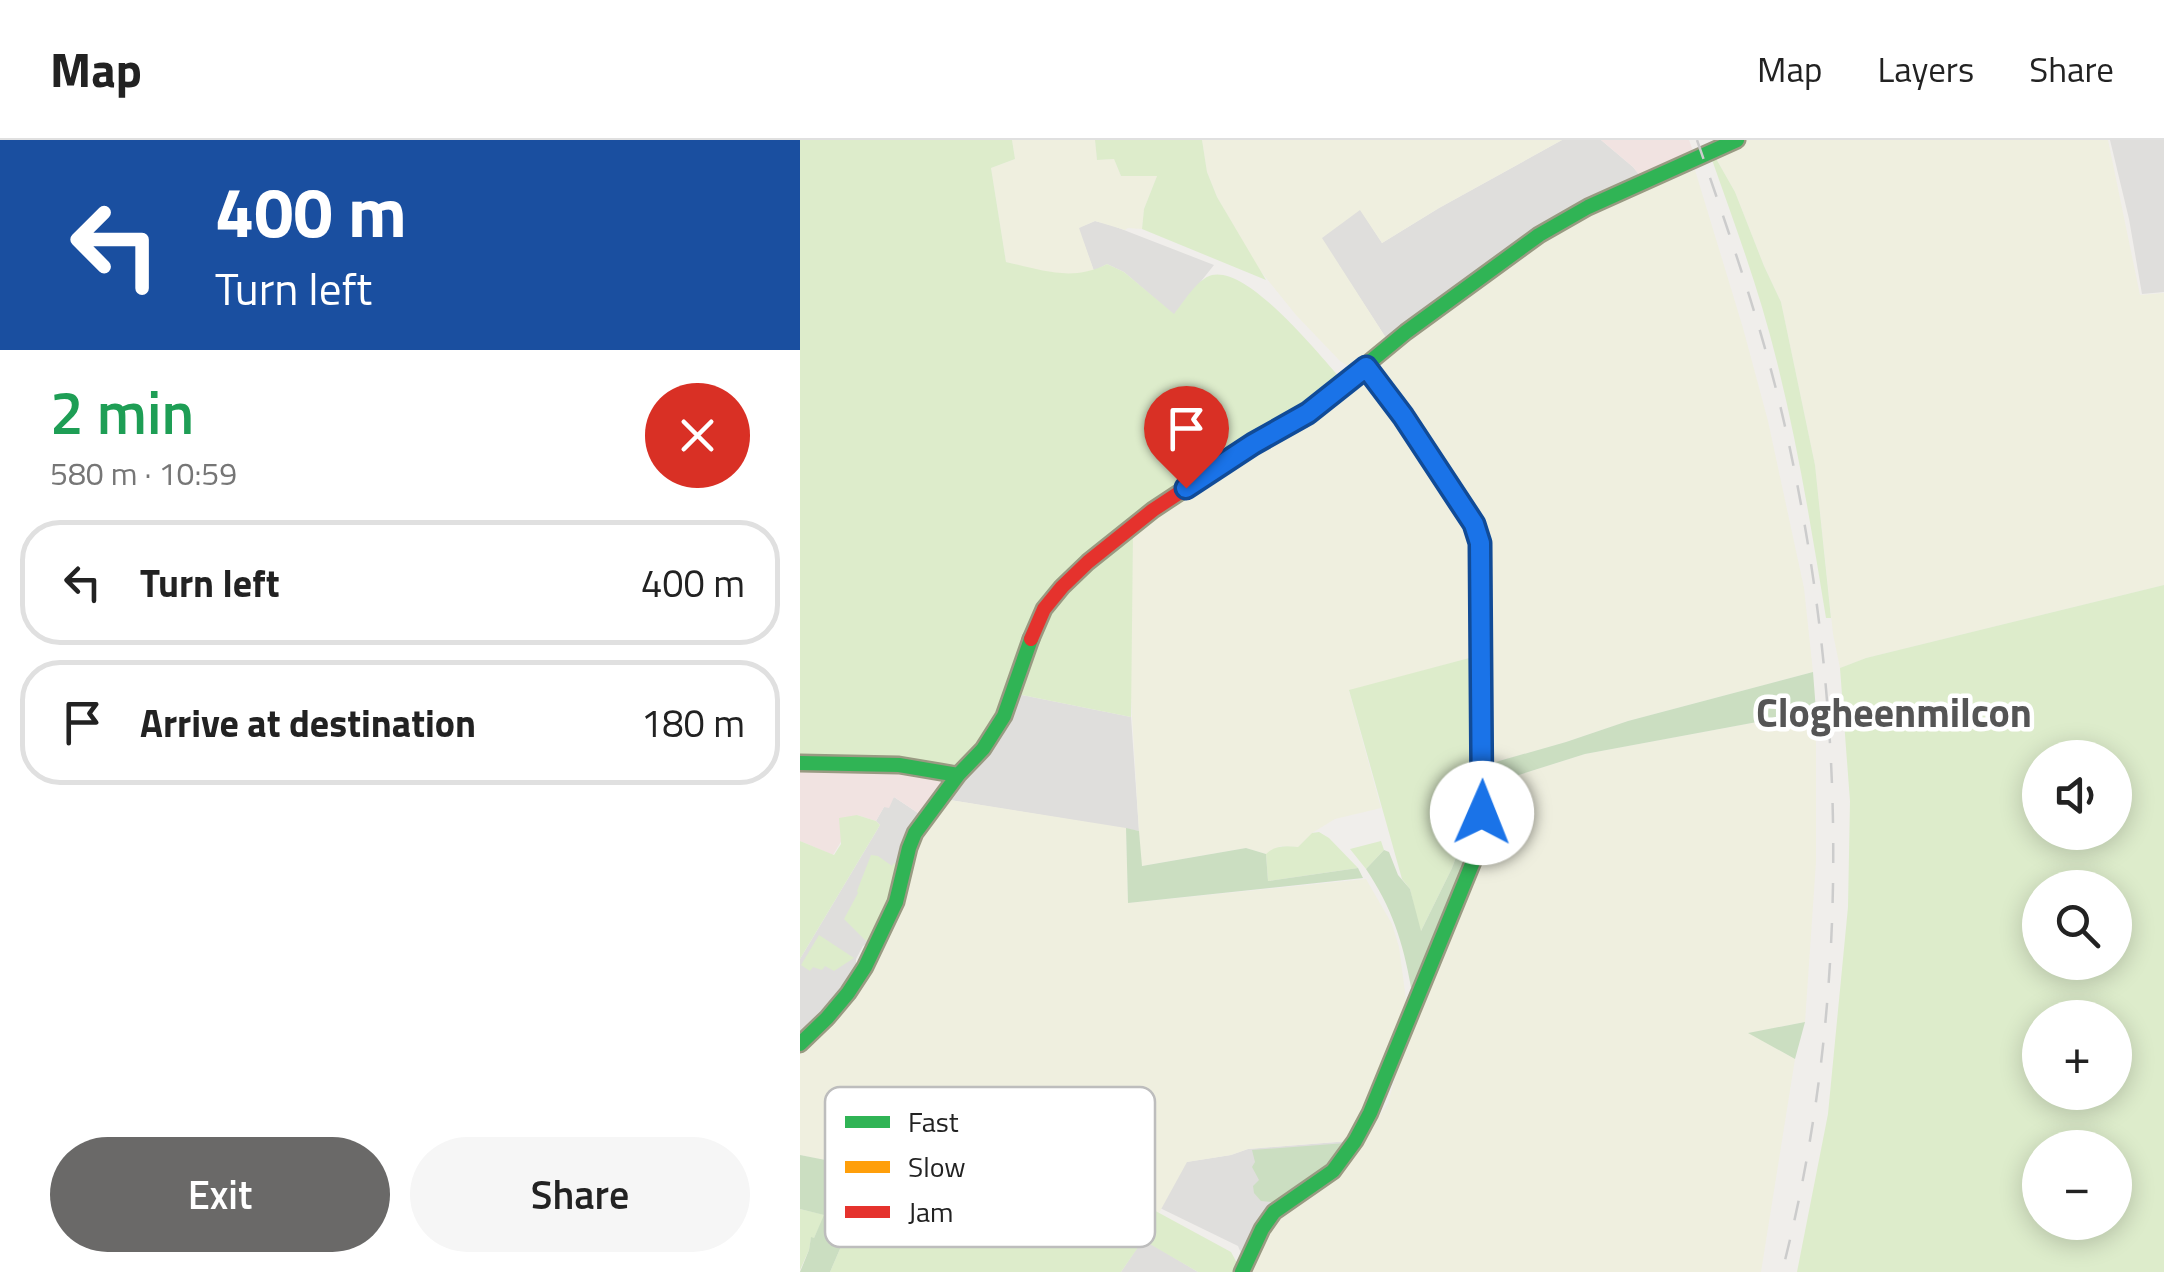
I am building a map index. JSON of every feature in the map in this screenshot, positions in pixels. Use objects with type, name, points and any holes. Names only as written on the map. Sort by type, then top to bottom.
[{"type":"street","points":[[800,1044],[838,1006],[865,966],[896,902],[915,834],[958,775],[983,749],[1004,716],[1023,656],[1044,609],[1062,587],[1153,510],[1308,413],[1406,332],[1539,235],[1588,207],[1737,140]]},
{"type":"street","points":[[1242,1272],[1274,1212],[1333,1171],[1355,1141],[1475,857],[1482,813],[1480,543],[1474,524],[1366,367]]},
{"type":"street","points":[[800,763],[902,763],[958,775]]},
{"type":"shaded area","points":[[1562,140],[1601,140],[1641,177],[1388,341],[1321,238],[1360,209],[1382,243]]},
{"type":"shaded area","points":[[1601,140],[1689,140],[1694,154],[1641,177]]},
{"type":"shaded area","points":[[2110,140],[2164,140],[2164,292],[2142,294]]},
{"type":"shaded area","points":[[1095,221],[1214,265],[1174,315],[1124,272],[1107,264],[1094,271],[1078,228]]},
{"type":"shaded area","points":[[1017,694],[1131,717],[1139,831],[950,800]]},
{"type":"shaded area","points":[[900,766],[951,776],[921,815],[894,797],[876,821],[857,815],[833,855],[800,841],[800,767]]},
{"type":"shaded area","points":[[894,797],[921,815],[895,893],[872,941],[863,946],[856,959],[856,972],[844,991],[800,1039],[800,959],[880,825],[876,821],[884,807]]},
{"type":"shaded area","points":[[1349,1141],[1328,1167],[1296,1191],[1243,1258],[1238,1246],[1160,1208],[1186,1162],[1248,1149]]},
{"type":"shaded area","points":[[1155,1246],[1198,1272],[1121,1272],[1138,1247]]},
{"type":"green space","points":[[800,140],[1012,140],[1015,159],[991,168],[1006,262],[1069,273],[1107,264],[1124,272],[1174,314],[1206,277],[1228,276],[1283,315],[1343,381],[1159,499],[1082,557],[1065,575],[991,726],[958,767],[931,762],[800,758]]},
{"type":"green space","points":[[1012,140],[1095,140],[1097,160],[1114,159],[1121,176],[1157,176],[1144,209],[1142,229],[1125,230],[1095,221],[1079,228],[1094,271],[1051,274],[1006,262],[991,168],[1015,159]]},
{"type":"green space","points":[[1095,140],[1202,140],[1207,172],[1217,197],[1266,280],[1142,229],[1144,209],[1157,176],[1121,176],[1114,159],[1097,160]]},
{"type":"green space","points":[[1202,140],[1562,140],[1382,243],[1360,210],[1322,238],[1388,341],[1357,365],[1348,366],[1296,315],[1258,268],[1217,197],[1207,172]]},
{"type":"green space","points":[[1743,140],[2108,140],[2140,295],[2164,293],[2164,585],[1866,658],[1840,668],[1815,465],[1781,302],[1735,192],[1714,155]]},
{"type":"green space","points":[[1714,155],[1735,192],[1781,302],[1815,465],[1831,618],[1826,618],[1777,362],[1711,157]]},
{"type":"green space","points":[[1695,170],[1768,421],[1804,588],[1813,672],[1628,721],[1492,763],[1488,538],[1480,518],[1417,422],[1386,383],[1382,365],[1417,331],[1552,234],[1617,200]]},
{"type":"green space","points":[[1364,382],[1392,416],[1464,524],[1473,544],[1473,657],[1349,691],[1381,808],[1335,819],[1298,847],[1281,846],[1266,854],[1246,848],[1141,866],[1130,682],[1133,534],[1243,461],[1300,430]]},
{"type":"green space","points":[[1133,534],[1131,717],[1017,694],[1057,606],[1082,577]]},
{"type":"green space","points":[[2164,585],[2164,1272],[1797,1272],[1828,1114],[1848,907],[1850,801],[1840,668],[1866,658]]},
{"type":"green space","points":[[1473,657],[1477,775],[1474,821],[1420,933],[1349,690]]},
{"type":"green space","points":[[1813,672],[1816,711],[1585,754],[1490,784],[1492,763],[1628,721]]},
{"type":"green space","points":[[1816,711],[1816,862],[1805,1022],[1749,1033],[1795,1059],[1761,1272],[1251,1272],[1277,1220],[1354,1153],[1388,1103],[1401,1056],[1486,840],[1490,784],[1585,754]]},
{"type":"green space","points":[[950,800],[1126,828],[1128,903],[1366,879],[1392,924],[1407,1007],[1383,1072],[1349,1141],[1248,1149],[1187,1162],[1159,1213],[1155,1211],[1155,1087],[825,1087],[825,1160],[800,1155],[800,1044],[865,967],[915,833]]},
{"type":"green space","points":[[857,815],[880,825],[800,959],[800,841],[834,855],[841,844],[839,818]]},
{"type":"green space","points":[[1474,821],[1478,821],[1474,846],[1418,988],[1411,987],[1395,926],[1366,869],[1384,850],[1389,852],[1398,875],[1410,889],[1421,931]]},
{"type":"green space","points":[[1126,828],[1139,831],[1142,866],[1246,848],[1266,854],[1268,881],[1358,868],[1363,878],[1128,903]]},
{"type":"green space","points":[[1319,832],[1358,868],[1268,881],[1269,851],[1298,847],[1312,833]]},
{"type":"green space","points":[[1381,841],[1384,850],[1366,869],[1350,849]]},
{"type":"green space","points":[[871,855],[892,866],[899,865],[894,889],[866,941],[844,919]]},
{"type":"green space","points":[[819,935],[854,958],[834,971],[825,966],[810,971],[801,965]]},
{"type":"green space","points":[[1805,1022],[1795,1059],[1748,1033]]},
{"type":"green space","points":[[1346,1143],[1323,1170],[1273,1205],[1261,1201],[1254,1193],[1253,1186],[1259,1180],[1252,1167],[1252,1150]]},
{"type":"green space","points":[[800,1155],[825,1160],[825,1247],[841,1247],[830,1272],[800,1272],[811,1237],[814,1238],[824,1215],[800,1209]]},
{"type":"green space","points":[[800,1209],[825,1215],[811,1238],[800,1270]]},
{"type":"green space","points":[[1155,1211],[1231,1252],[1237,1263],[1236,1272],[1198,1272],[1155,1247]]},
{"type":"green space","points":[[841,1247],[1138,1247],[1121,1272],[830,1272]]},
{"type":"railway","points":[[1697,140],[1755,315],[1784,422],[1805,526],[1830,740],[1830,955],[1821,1062],[1805,1168],[1782,1272]]},
{"type":"traffic: fast","points":[[1309,412],[1406,332],[1539,235],[1588,207],[1737,140]]},
{"type":"traffic: fast","points":[[800,1044],[827,1018],[865,967],[896,902],[915,833],[958,775],[983,749],[1004,716],[1031,639]]},
{"type":"traffic: fast","points":[[1242,1272],[1274,1212],[1333,1171],[1355,1141],[1475,857],[1482,813],[1481,678]]},
{"type":"traffic: fast","points":[[800,763],[899,765],[958,775]]},
{"type":"traffic: slow","points":[[1366,367],[1474,524],[1480,543],[1481,678]]},
{"type":"traffic: jam","points":[[1031,639],[1044,609],[1088,562],[1153,510],[1309,412]]},
{"type":"district","name":"Clogheenmilcon","points":[[1894,713]]},
{"type":"route","points":[[1186,488],[1308,413],[1366,367],[1474,524],[1480,543],[1482,813]]}]
